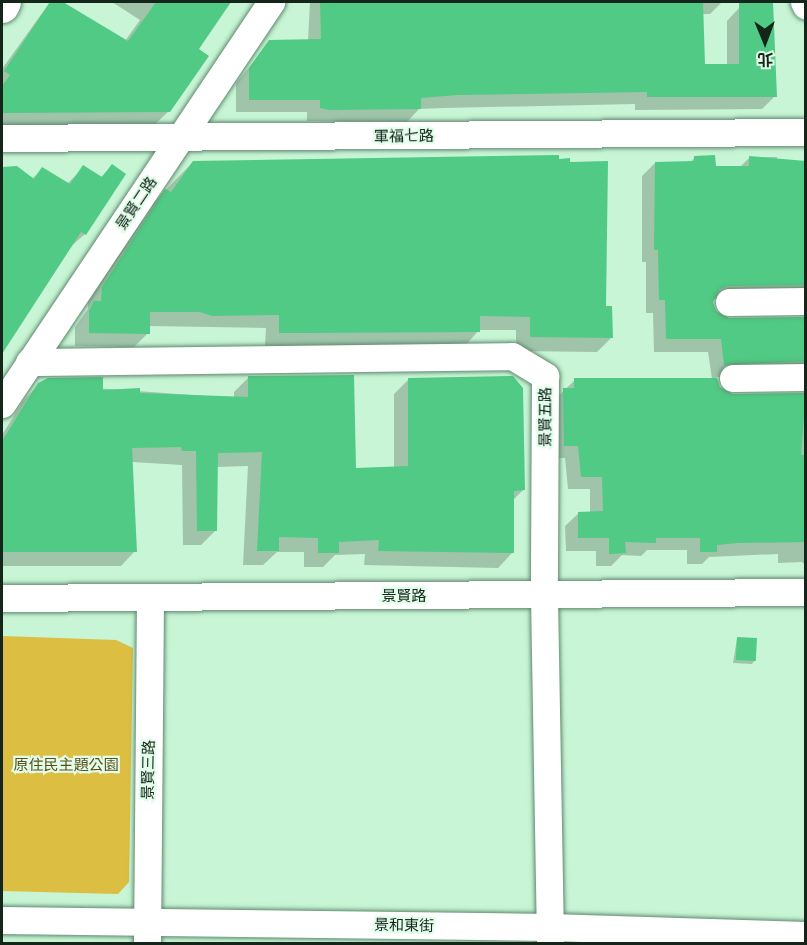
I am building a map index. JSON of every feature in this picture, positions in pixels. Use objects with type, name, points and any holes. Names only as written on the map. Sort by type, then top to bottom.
[{"type":"main road","points":[[2,6],[4,2]]},
{"type":"street","name":"景賢二路","points":[[2,404],[271,2]]},
{"type":"street","points":[[804,2],[806,6]]},
{"type":"street","name":"軍福七路","points":[[2,138],[806,132]]},
{"type":"street","points":[[729,303],[806,301]]},
{"type":"street","name":"景賢五路","points":[[28,362],[512,356],[545,376],[543,596],[550,935]]},
{"type":"street","points":[[733,378],[806,377]]},
{"type":"street","name":"景賢路","points":[[2,598],[543,596],[806,592]]},
{"type":"street","name":"景賢三路","points":[[147,933],[150,597]]},
{"type":"street","name":"景和東街","points":[[2,920],[147,933],[806,934]]},
{"type":"green space","name":"原住民主題公園","points":[[2,636],[116,640],[133,648],[129,882],[118,894],[2,891]]},
{"type":"building","points":[[50,2],[63,2],[128,41],[156,2],[231,2],[199,49],[209,56],[170,112],[3,113],[2,86],[10,75],[4,71]]},
{"type":"building","points":[[320,2],[703,2],[705,64],[739,64],[739,2],[773,2],[777,97],[647,97],[647,92],[457,95],[421,98],[421,109],[329,110],[320,108],[320,100],[249,100],[249,68],[269,40],[321,39]]},
{"type":"building","points":[[559,155],[559,159],[570,158],[570,162],[608,161],[606,306],[612,306],[613,338],[530,337],[530,317],[480,316],[480,332],[279,333],[279,315],[212,316],[200,312],[150,312],[150,334],[89,333],[89,311],[94,301],[101,301],[102,287],[165,189],[171,192],[193,161]]},
{"type":"building","points":[[715,155],[716,166],[749,166],[749,156],[806,161],[806,285],[728,286],[720,289],[713,302],[716,311],[729,318],[806,317],[806,361],[724,365],[721,339],[666,339],[665,300],[659,300],[658,250],[654,250],[655,162],[694,161],[694,156]]},
{"type":"building","points":[[112,164],[126,174],[86,235],[81,232],[2,354],[2,167],[17,166],[34,179],[42,167],[70,184],[83,165],[102,177]]},
{"type":"building","points":[[354,375],[356,468],[408,466],[408,378],[513,376],[523,388],[525,490],[514,491],[514,553],[378,551],[379,540],[339,542],[339,553],[318,553],[318,538],[279,537],[279,551],[257,551],[262,452],[218,453],[217,531],[197,531],[196,451],[182,451],[181,447],[132,448],[137,552],[2,552],[2,441],[38,383],[48,378],[103,377],[103,390],[140,388],[140,393],[248,397],[248,376]]},
{"type":"building","points":[[574,378],[717,378],[720,387],[733,394],[806,393],[801,455],[806,455],[806,542],[738,543],[717,545],[717,552],[700,552],[700,538],[656,538],[656,543],[625,542],[626,553],[609,554],[609,538],[578,538],[578,512],[603,511],[602,477],[581,477],[578,446],[564,446],[563,388],[574,388]]},
{"type":"building","points":[[737,637],[757,638],[756,661],[736,660]]}]
